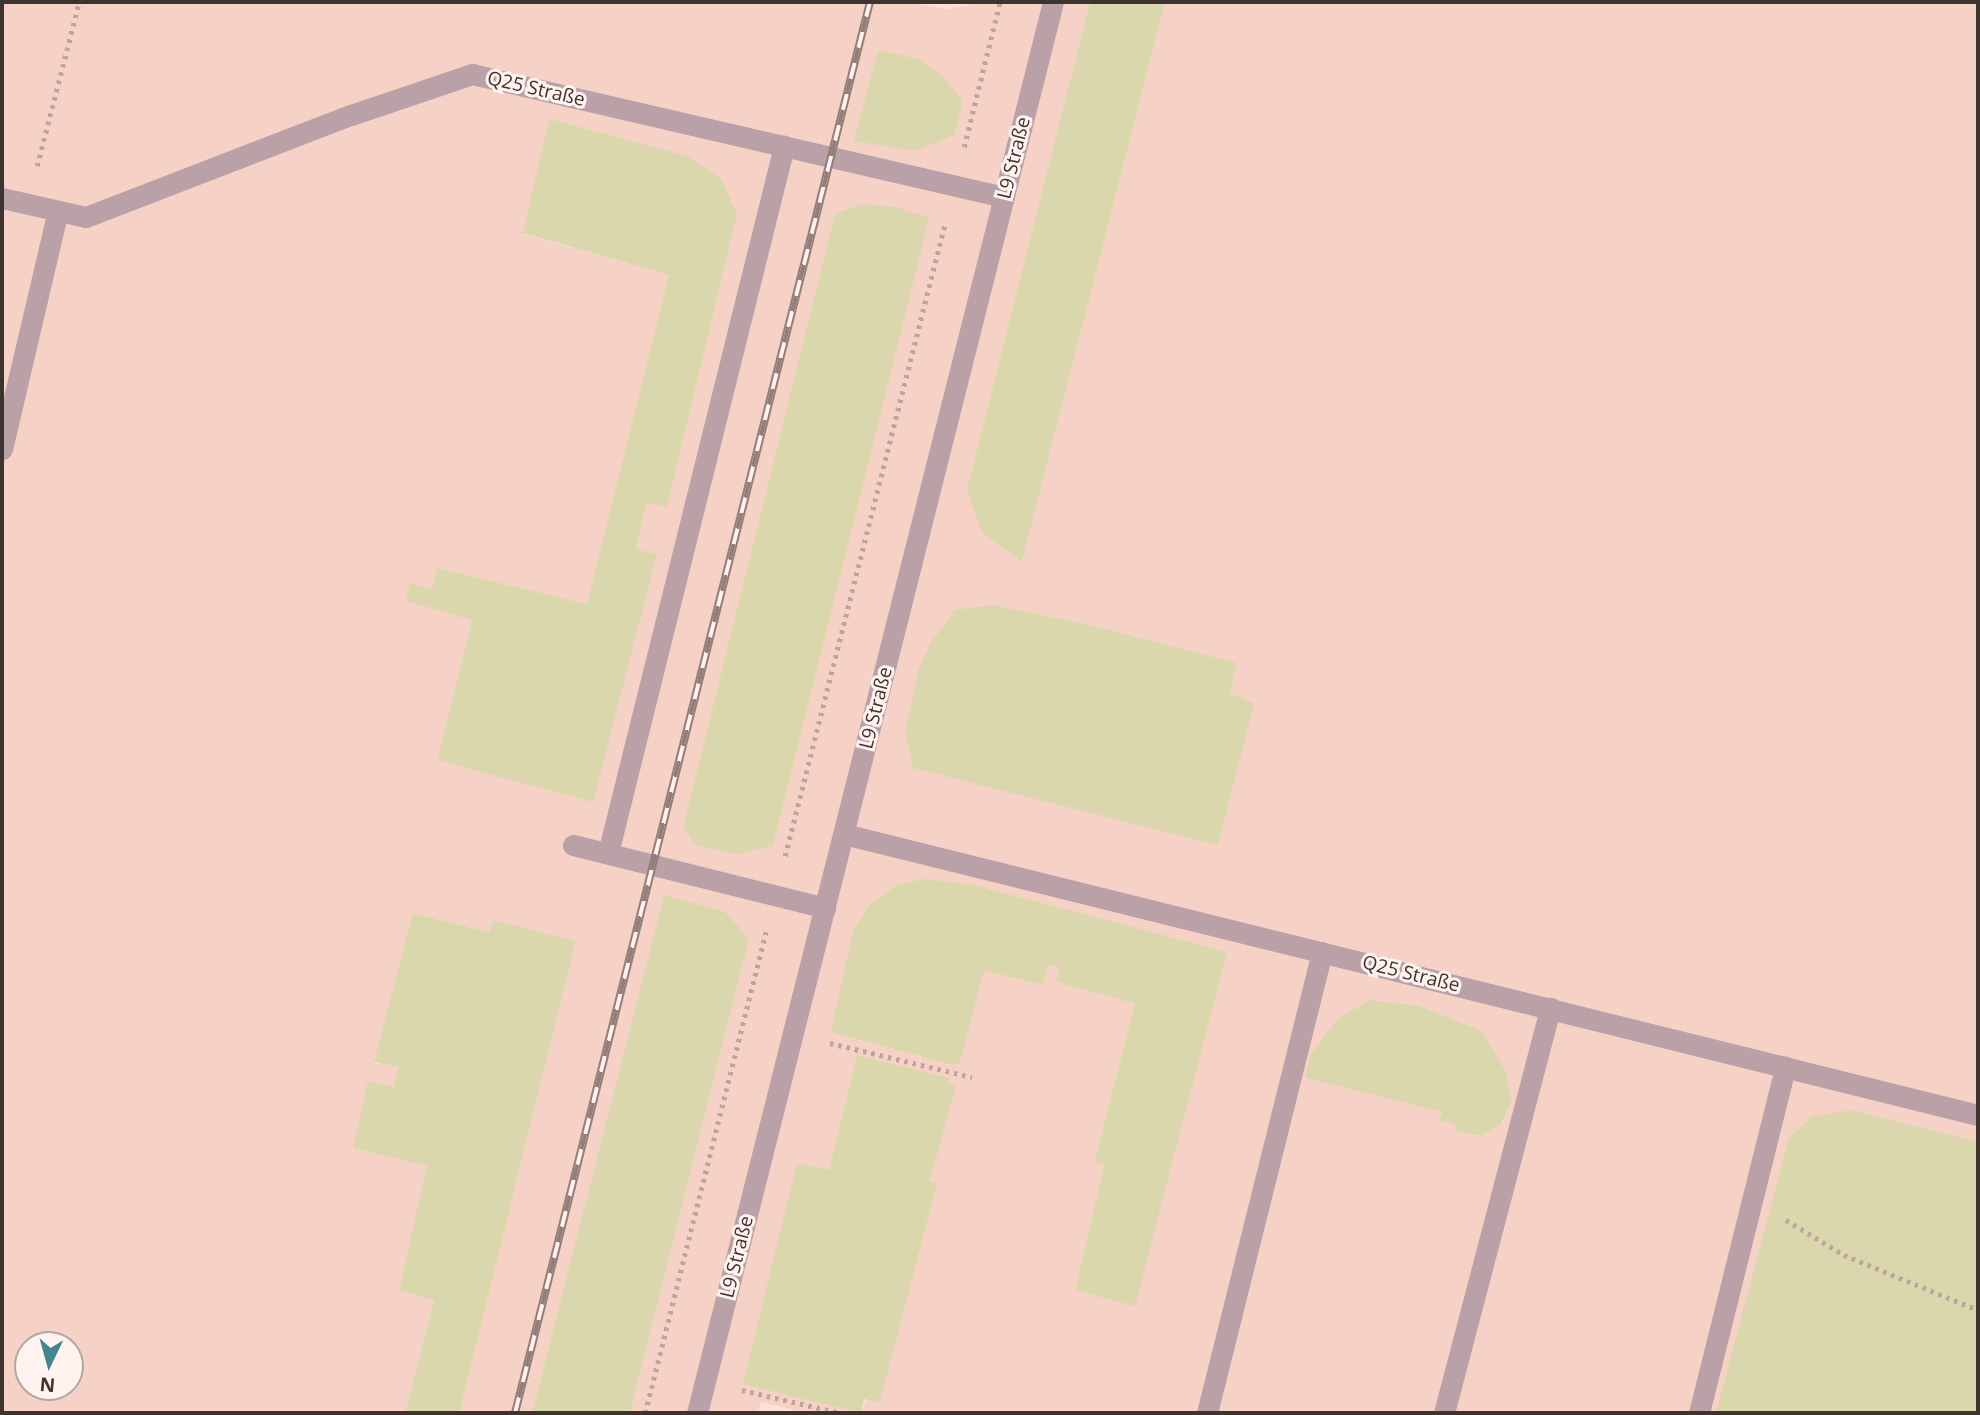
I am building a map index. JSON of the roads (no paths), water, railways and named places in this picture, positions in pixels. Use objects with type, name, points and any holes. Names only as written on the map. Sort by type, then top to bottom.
[{"type":"lane","name":"L9 Straße","points":[[698,1413],[1053,2]]},
{"type":"lane","name":"Q25 Straße","points":[[2,198],[86,216],[351,115],[472,74],[1004,197]]},
{"type":"lane","points":[[608,853],[784,146]]},
{"type":"lane","points":[[2,449],[58,211]]},
{"type":"lane","name":"Q25 Straße","points":[[844,834],[1978,1115]]},
{"type":"lane","points":[[573,845],[825,908]]},
{"type":"lane","points":[[1207,1413],[1322,952]]},
{"type":"lane","points":[[1444,1413],[1550,1008]]},
{"type":"lane","points":[[1699,1413],[1785,1067]]},
{"type":"railway","points":[[515,1413],[870,2]]}]
